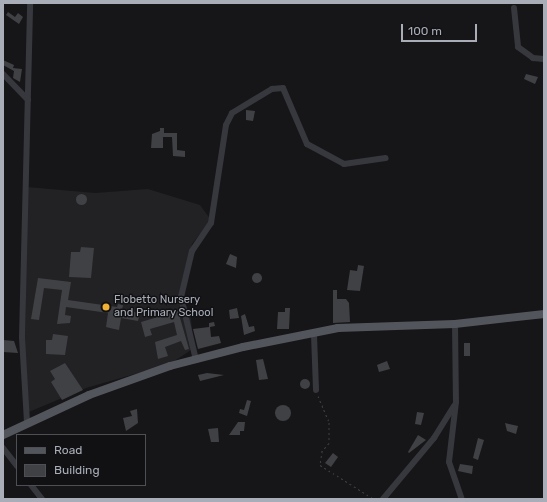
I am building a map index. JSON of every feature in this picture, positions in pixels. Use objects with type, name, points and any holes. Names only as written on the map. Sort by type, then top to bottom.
[{"type":"main road","points":[[3,435],[27,422],[89,395],[196,360],[338,328],[455,324],[544,314]]},
{"type":"street","points":[[27,422],[22,337],[30,3]]},
{"type":"street","points":[[514,8],[518,47],[533,58],[544,59]]},
{"type":"street","points":[[3,74],[28,100]]},
{"type":"street","points":[[196,360],[181,300],[192,251],[211,223],[226,125],[232,113],[272,89],[283,88],[307,144],[344,164],[386,158]]},
{"type":"street","points":[[455,324],[456,402],[449,462],[462,499]]},
{"type":"street","points":[[314,334],[316,390]]},
{"type":"street","points":[[383,499],[434,438],[456,402]]},
{"type":"street","points":[[3,448],[16,465]]},
{"type":"street","points":[[33,486],[42,499]]},
{"type":"path","points":[[316,390],[329,422],[329,443],[322,451],[320,465],[374,499]]},
{"type":"shaded area","name":"Flobetto Nursery and Primary School","points":[[27,187],[95,193],[148,189],[200,205],[211,220],[192,244],[182,294],[191,319],[194,348],[170,364],[86,388],[24,414]]},
{"type":"building","points":[[8,12],[15,17],[18,13],[23,17],[19,24],[6,15]]},
{"type":"building","points":[[3,60],[14,65],[13,68],[22,69],[20,82],[13,78],[14,71],[3,65]]},
{"type":"building","points":[[526,74],[538,77],[535,84],[524,79]]},
{"type":"building","points":[[246,110],[255,111],[253,121],[246,120]]},
{"type":"building","points":[[160,128],[164,128],[164,133],[177,133],[177,150],[185,151],[185,157],[173,156],[172,137],[163,137],[163,148],[151,148],[152,134],[160,131]]},
{"type":"building","points":[[79,194],[83,194],[85,195],[85,203],[79,204],[76,201],[76,197]]},
{"type":"building","points":[[81,247],[94,248],[91,278],[69,277],[71,252],[80,252]]},
{"type":"building","points":[[230,254],[237,257],[236,268],[226,264]]},
{"type":"building","points":[[358,265],[364,266],[360,291],[347,290],[350,270],[357,271]]},
{"type":"building","points":[[255,273],[259,273],[261,274],[261,282],[255,283],[252,280],[252,276]]},
{"type":"building","points":[[38,278],[71,282],[68,300],[117,307],[118,304],[123,305],[122,310],[140,313],[138,321],[121,318],[119,330],[106,327],[108,313],[66,307],[65,315],[71,316],[70,323],[57,324],[62,290],[44,288],[39,320],[31,319]]},
{"type":"building","points":[[333,290],[337,290],[337,299],[346,299],[349,303],[350,322],[333,323]]},
{"type":"building","points":[[237,308],[239,318],[230,319],[229,310]]},
{"type":"building","points":[[285,308],[290,308],[289,329],[277,329],[278,312],[285,312]]},
{"type":"building","points":[[178,311],[189,349],[185,350],[181,341],[165,347],[168,356],[158,359],[155,342],[177,335],[174,322],[150,329],[152,335],[145,337],[141,322]]},
{"type":"building","points":[[245,314],[249,327],[254,326],[255,331],[244,335],[241,316]]},
{"type":"building","points":[[214,322],[215,326],[210,327],[211,337],[219,336],[221,343],[198,349],[193,329],[209,327],[209,323]]},
{"type":"building","points":[[53,334],[68,336],[65,355],[46,354],[46,340],[52,340]]},
{"type":"building","points":[[3,340],[14,341],[18,353],[3,352]]},
{"type":"building","points":[[464,343],[470,343],[470,356],[464,356]]},
{"type":"building","points":[[263,359],[268,379],[259,380],[256,360]]},
{"type":"building","points":[[387,361],[390,369],[379,372],[377,365]]},
{"type":"building","points":[[65,363],[83,390],[62,400],[51,382],[55,379],[50,371]]},
{"type":"building","points":[[207,373],[224,375],[200,381],[198,375]]},
{"type":"building","points":[[303,379],[307,379],[309,380],[309,388],[303,389],[300,386],[300,382]]},
{"type":"building","points":[[247,400],[251,401],[247,416],[239,413],[240,409],[244,410]]},
{"type":"building","points":[[283,405],[290,410],[291,413],[286,420],[283,421],[276,416],[275,413],[280,406]]},
{"type":"building","points":[[137,409],[138,423],[126,431],[123,418],[132,416],[130,411]]},
{"type":"building","points":[[417,412],[424,413],[421,425],[415,424]]},
{"type":"building","points":[[238,422],[245,422],[244,431],[240,431],[240,435],[229,435]]},
{"type":"building","points":[[505,423],[518,426],[516,434],[507,431]]},
{"type":"building","points":[[218,428],[219,442],[211,442],[208,429]]},
{"type":"building","points":[[418,435],[426,440],[409,453],[408,452]]},
{"type":"building","points":[[478,438],[484,440],[478,460],[473,458]]},
{"type":"building","points":[[333,453],[338,457],[331,467],[325,463]]},
{"type":"building","points":[[460,464],[473,466],[472,474],[458,471]]},
{"type":"place","name":"Flobetto Nursery and Primary School","points":[[106,307]]}]
